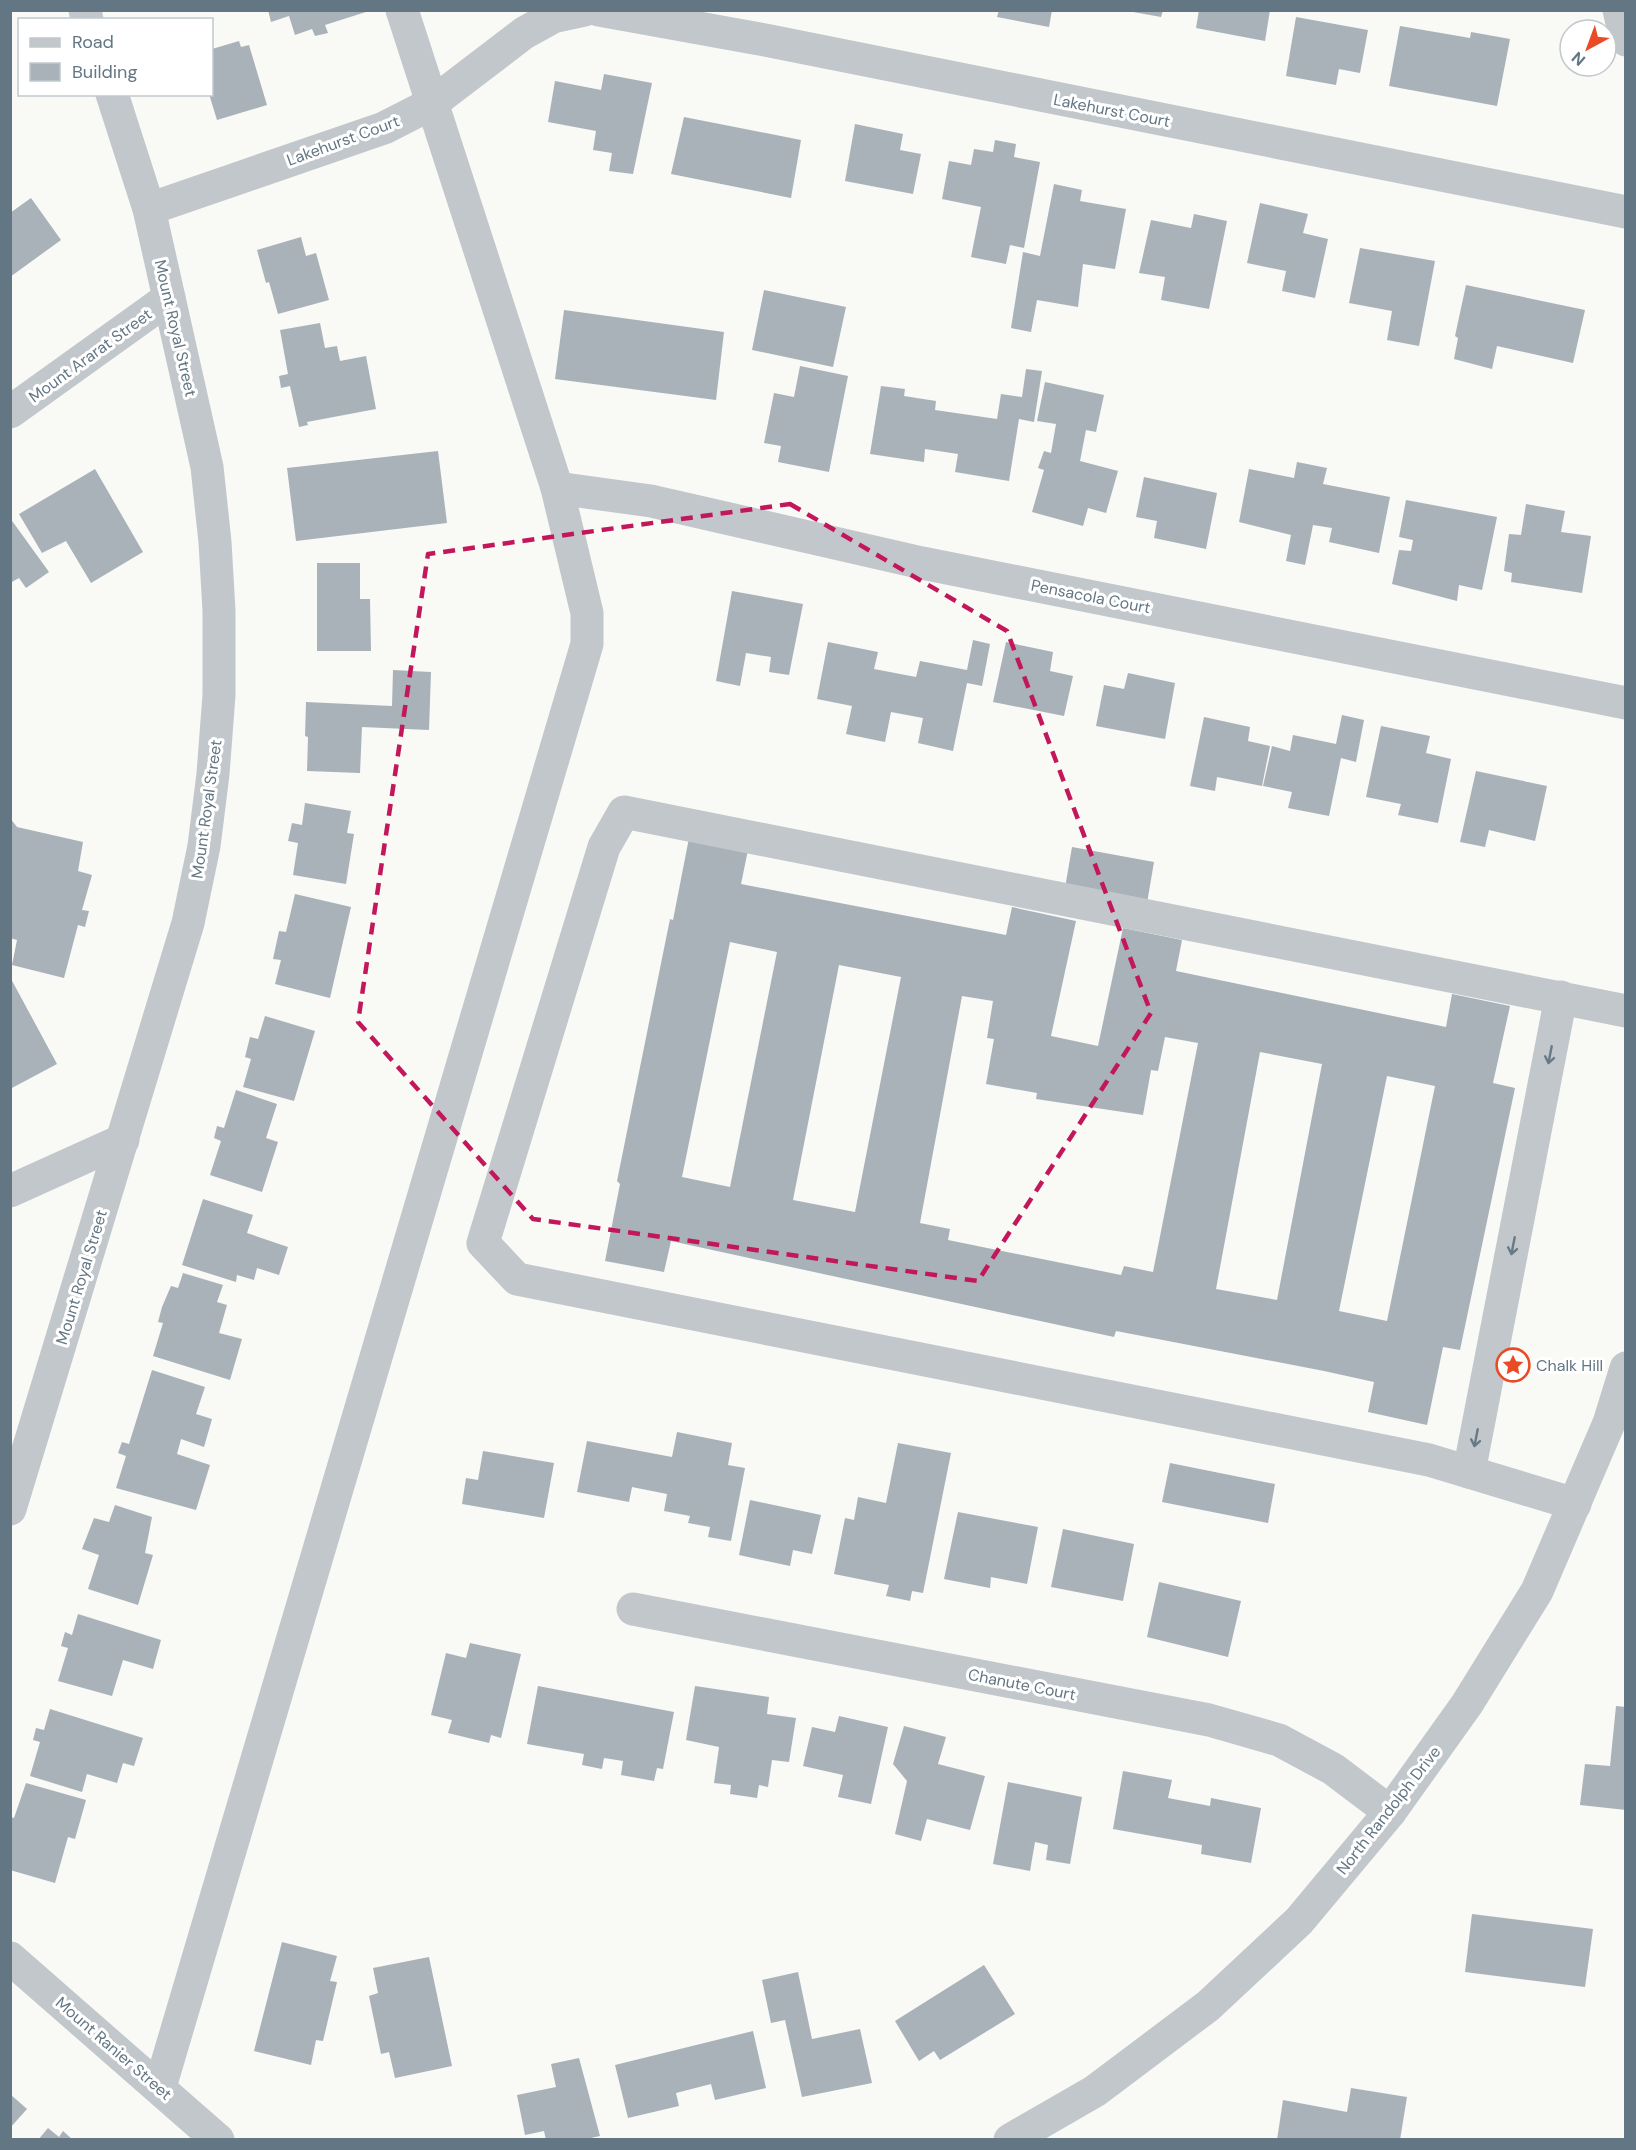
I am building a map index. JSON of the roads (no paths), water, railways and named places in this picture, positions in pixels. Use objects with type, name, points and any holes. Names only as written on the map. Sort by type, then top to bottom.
[{"type":"street","points":[[160,2087],[587,644],[586,614],[557,488],[402,10]]},
{"type":"street","name":"Lakehurst Court","points":[[149,209],[384,128],[431,104],[524,33],[553,17],[585,10]]},
{"type":"street","name":"Lakehurst Court","points":[[599,10],[777,43],[1626,212]]},
{"type":"street","points":[[1619,10],[1626,40]]},
{"type":"street","name":"Mount Royal Street","points":[[13,1493],[188,923],[204,846],[213,774],[219,695],[215,542],[207,467],[149,209],[113,96]]},
{"type":"street","name":"Mount Ararat Street","points":[[10,412],[169,298]]},
{"type":"street","name":"Pensacola Court","points":[[557,488],[651,501],[922,563],[1626,703]]},
{"type":"street","points":[[1575,1504],[1417,1457],[517,1278],[483,1243],[604,847],[624,812],[1626,1011]]},
{"type":"street","points":[[1469,1472],[1561,997]]},
{"type":"street","points":[[10,1191],[123,1140]]},
{"type":"street","name":"North Randolph Drive","points":[[1010,2139],[1095,2091],[1208,2006],[1299,1921],[1390,1812],[1467,1704],[1537,1591],[1609,1423],[1626,1368]]},
{"type":"street","name":"Chanute Court","points":[[633,1609],[1209,1720],[1280,1740],[1333,1769],[1390,1812]]},
{"type":"street","name":"Mount Ranier Street","points":[[10,1958],[160,2087],[214,2138]]},
{"type":"place","name":"Chalk Hill","points":[[1513,1365]]}]
